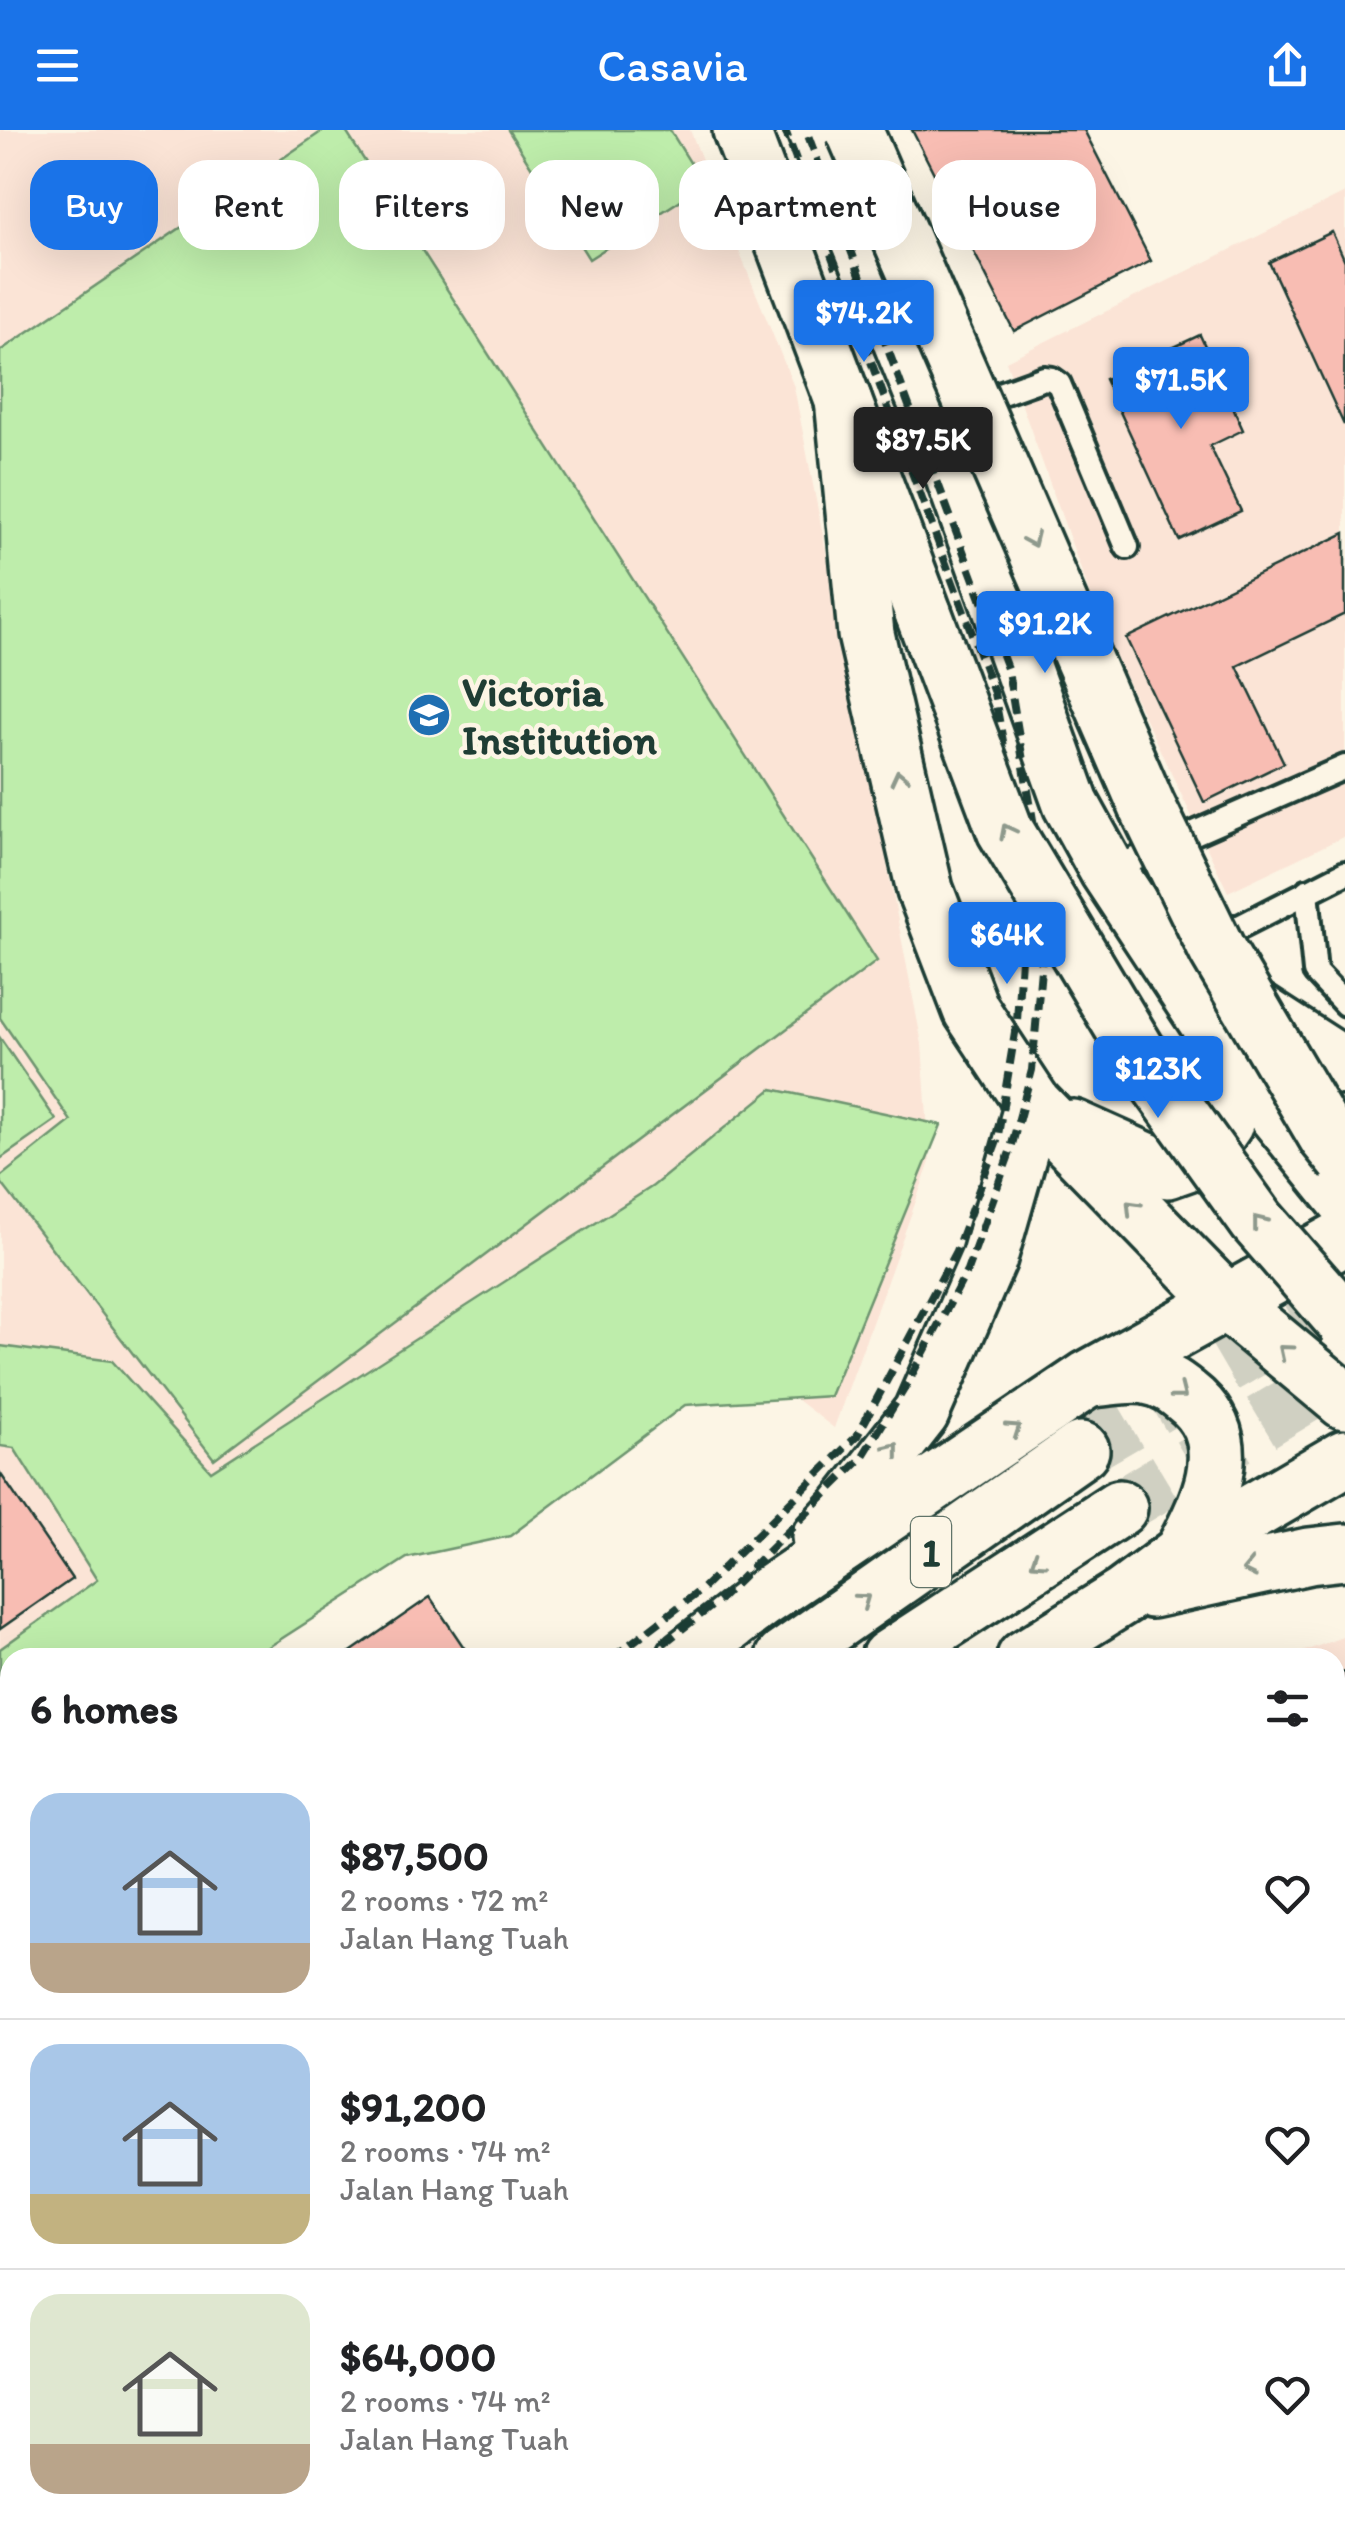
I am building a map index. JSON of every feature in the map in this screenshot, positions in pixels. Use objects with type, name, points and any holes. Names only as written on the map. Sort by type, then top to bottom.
[{"type":"main road","points":[[742,130],[1004,830],[1148,1068],[1257,1221],[1345,1322]]},
{"type":"main road","points":[[815,130],[933,419],[1071,804],[1108,871],[1231,1058],[1345,1199]]},
{"type":"main road","points":[[854,130],[1155,822],[1217,950],[1328,1137],[1345,1159]]},
{"type":"main road","points":[[843,399],[866,634],[925,890],[971,1010],[1033,1104],[1226,1301],[1345,1401]]},
{"type":"main road","points":[[1146,928],[1227,991],[1345,1067]]},
{"type":"main road","points":[[1033,1104],[1090,1138],[1168,1170],[1200,1158],[1225,1122],[1228,1094],[1203,1016]]},
{"type":"main road","points":[[759,1601],[845,1510],[921,1413],[989,1258],[1033,1104]]},
{"type":"main road","points":[[698,1648],[759,1601],[1088,1379],[1345,1237]]},
{"type":"main road","points":[[1088,1379],[1144,1375],[1173,1384],[1200,1408],[1214,1433],[1217,1472],[1203,1515],[1182,1553]]},
{"type":"main road","name":"1","points":[[798,1648],[1081,1450]]},
{"type":"main road","points":[[1040,1648],[1124,1596],[1182,1553],[1345,1458]]},
{"type":"main road","name":"1","points":[[904,1648],[1119,1508]]},
{"type":"main road","points":[[1124,1596],[1309,1556],[1345,1552]]},
{"type":"lane","points":[[933,419],[1014,386],[1052,378],[1059,384],[1127,548]]},
{"type":"lane","points":[[1108,871],[1345,767]]},
{"type":"lane","points":[[1146,928],[1239,927],[1345,873]]},
{"type":"lane","points":[[1307,891],[1315,972],[1345,1004]]},
{"type":"shaded area","name":"Victoria Institution","points":[[0,130],[690,130],[702,160],[679,160],[679,250],[739,250],[794,387],[922,1044],[930,1162],[834,1428],[703,1329],[31,1648],[0,1648]]},
{"type":"shaded area","points":[[1345,193],[1345,836],[1228,892],[1103,631],[1006,361]]},
{"type":"shaded area","points":[[1345,1636],[1345,1648],[1313,1648]]},
{"type":"green space","points":[[324,130],[345,130],[364,160],[339,160],[339,250],[422,250],[877,961],[214,1459],[0,1181],[0,1177],[71,1121],[0,1018],[0,351],[148,250],[158,250],[158,243],[178,230],[178,250],[319,250],[319,160],[280,160]]},
{"type":"green space","points":[[508,130],[670,130],[689,160],[679,160],[679,201],[659,214],[659,160],[527,160]]},
{"type":"green space","points":[[583,250],[603,250],[589,259]]},
{"type":"green space","points":[[0,1038],[56,1120],[0,1159]]},
{"type":"green space","points":[[772,1089],[941,1125],[830,1396],[685,1405],[510,1536],[407,1558],[267,1648],[1,1648],[97,1580],[14,1448],[0,1446],[0,1346],[112,1361],[211,1471],[653,1186]]},
{"type":"building","points":[[912,130],[1084,130],[1151,261],[1014,331],[973,250],[1096,250],[1096,160],[932,160],[932,169]]},
{"type":"building","points":[[1332,232],[1345,261],[1344,425],[1269,262]]},
{"type":"building","points":[[1200,335],[1243,430],[1210,446],[1241,511],[1179,540],[1105,379]]},
{"type":"building","points":[[1345,533],[1345,614],[1237,666],[1284,763],[1204,802],[1126,638]]},
{"type":"building","points":[[0,1473],[72,1579],[0,1629]]},
{"type":"building","points":[[430,1597],[464,1648],[356,1648]]},
{"type":"tunnel","points":[[1081,1450],[1345,1296]]},
{"type":"tunnel","points":[[1119,1508],[1345,1372]]},
{"type":"railway","points":[[625,1648],[701,1590],[857,1436],[956,1251],[997,1141],[1017,1021],[1023,927],[1018,822],[994,693],[785,130]]},
{"type":"railway","points":[[658,1648],[718,1601],[861,1459],[906,1386],[967,1271],[1010,1152],[1032,1070],[1043,947],[1038,850],[1008,671],[806,130]]},
{"type":"place","name":"Victoria Institution","points":[[429,715]]}]
